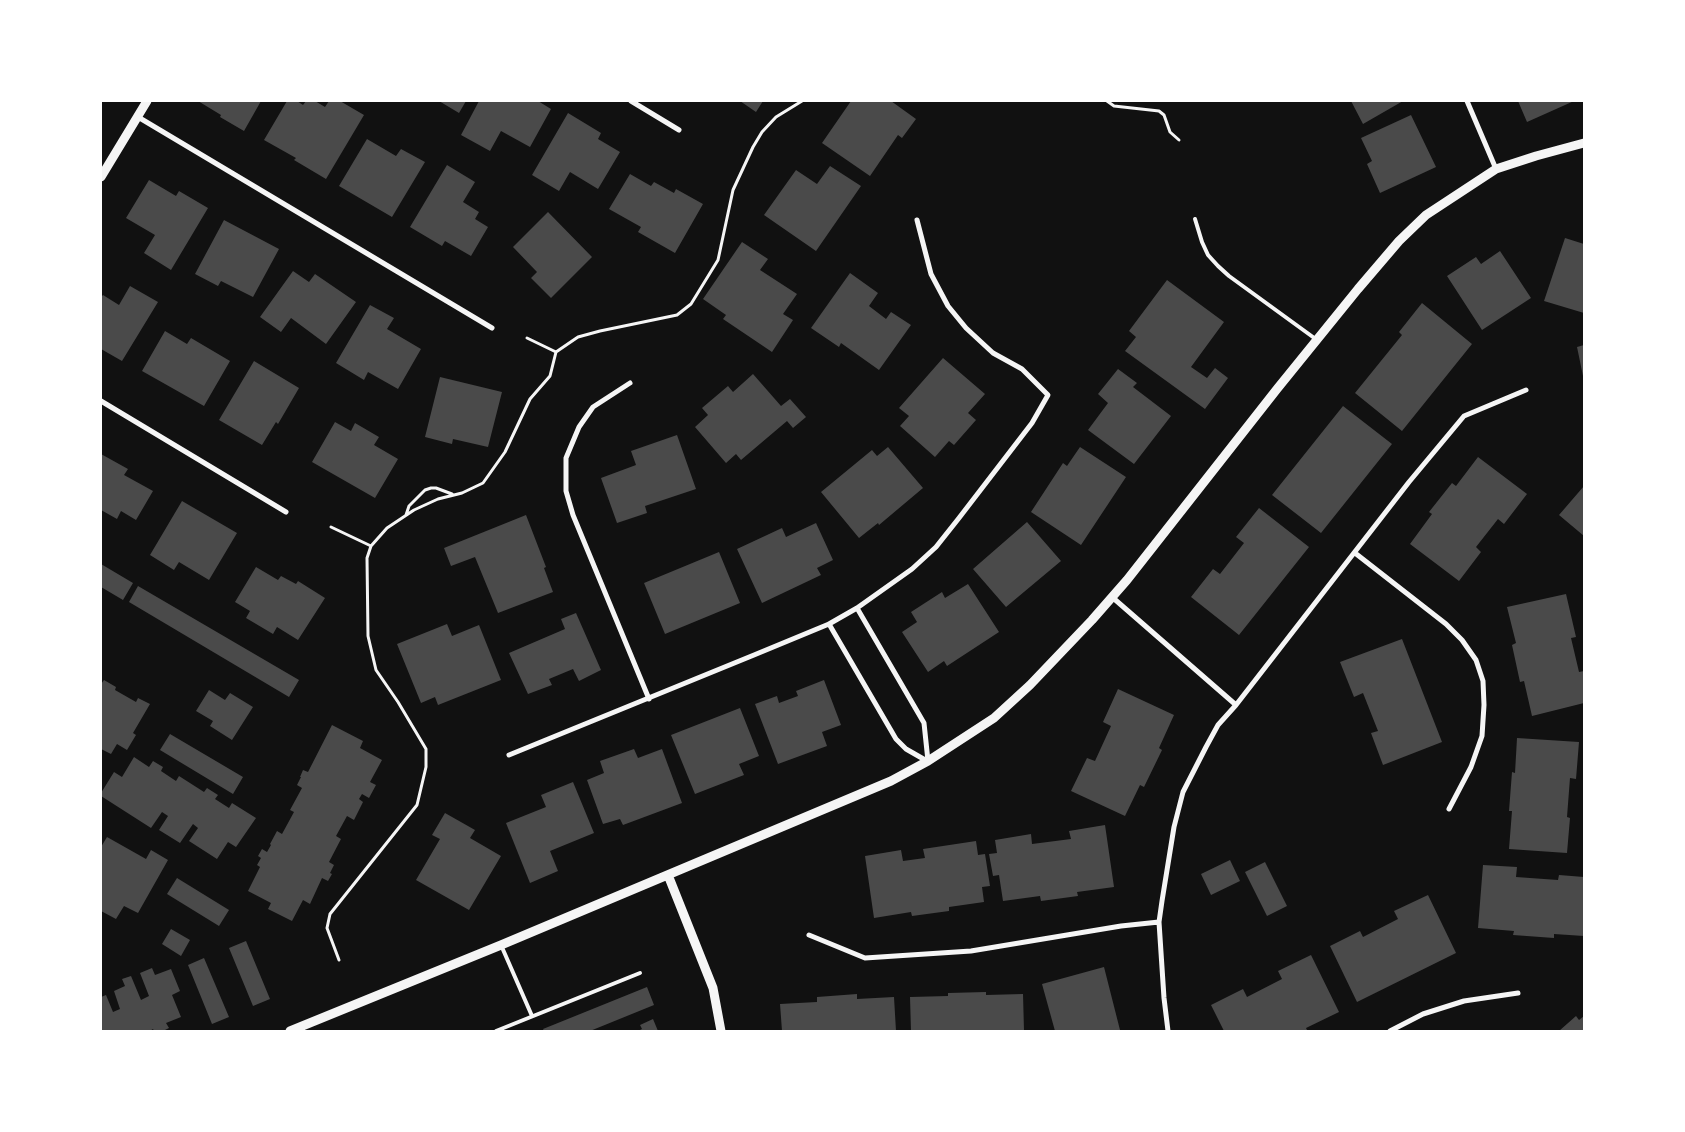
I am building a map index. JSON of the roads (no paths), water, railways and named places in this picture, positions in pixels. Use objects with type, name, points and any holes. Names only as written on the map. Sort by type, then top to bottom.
[{"type":"street","points":[[101,177],[147,101]]},
{"type":"street","points":[[631,101],[679,130]]},
{"type":"street","points":[[1467,101],[1496,169]]},
{"type":"street","points":[[138,117],[492,328]]},
{"type":"street","points":[[290,1031],[501,945],[891,781],[928,761],[994,718],[1030,685],[1112,597],[1317,340],[1399,241],[1426,215],[1496,169],[1584,143]]},
{"type":"street","points":[[509,755],[829,624],[856,608],[912,569],[936,546],[1032,423],[1048,395],[1022,369],[993,353],[966,328],[948,306],[932,274],[917,220]]},
{"type":"street","points":[[630,383],[593,407],[579,427],[566,458],[566,491],[577,523],[649,699]]},
{"type":"street","points":[[1168,1031],[1159,922],[1174,827],[1183,792],[1218,725],[1236,705],[1410,482],[1464,416],[1526,390]]},
{"type":"street","points":[[101,401],[286,512]]},
{"type":"street","points":[[1355,553],[1446,624],[1462,640],[1476,660],[1484,681],[1482,736],[1471,768],[1450,809]]},
{"type":"street","points":[[1112,597],[1236,705]]},
{"type":"street","points":[[856,608],[924,723],[928,761]]},
{"type":"street","points":[[829,624],[896,739],[906,749],[928,761]]},
{"type":"street","points":[[668,875],[713,988],[721,1031]]},
{"type":"street","points":[[809,935],[865,958],[970,951],[1159,922]]},
{"type":"street","points":[[1390,1031],[1423,1014],[1464,1001],[1518,993]]},
{"type":"lane","points":[[1195,219],[1208,255],[1218,266],[1317,340]]},
{"type":"lane","points":[[501,945],[532,1016]]},
{"type":"lane","points":[[496,1031],[640,973]]}]
